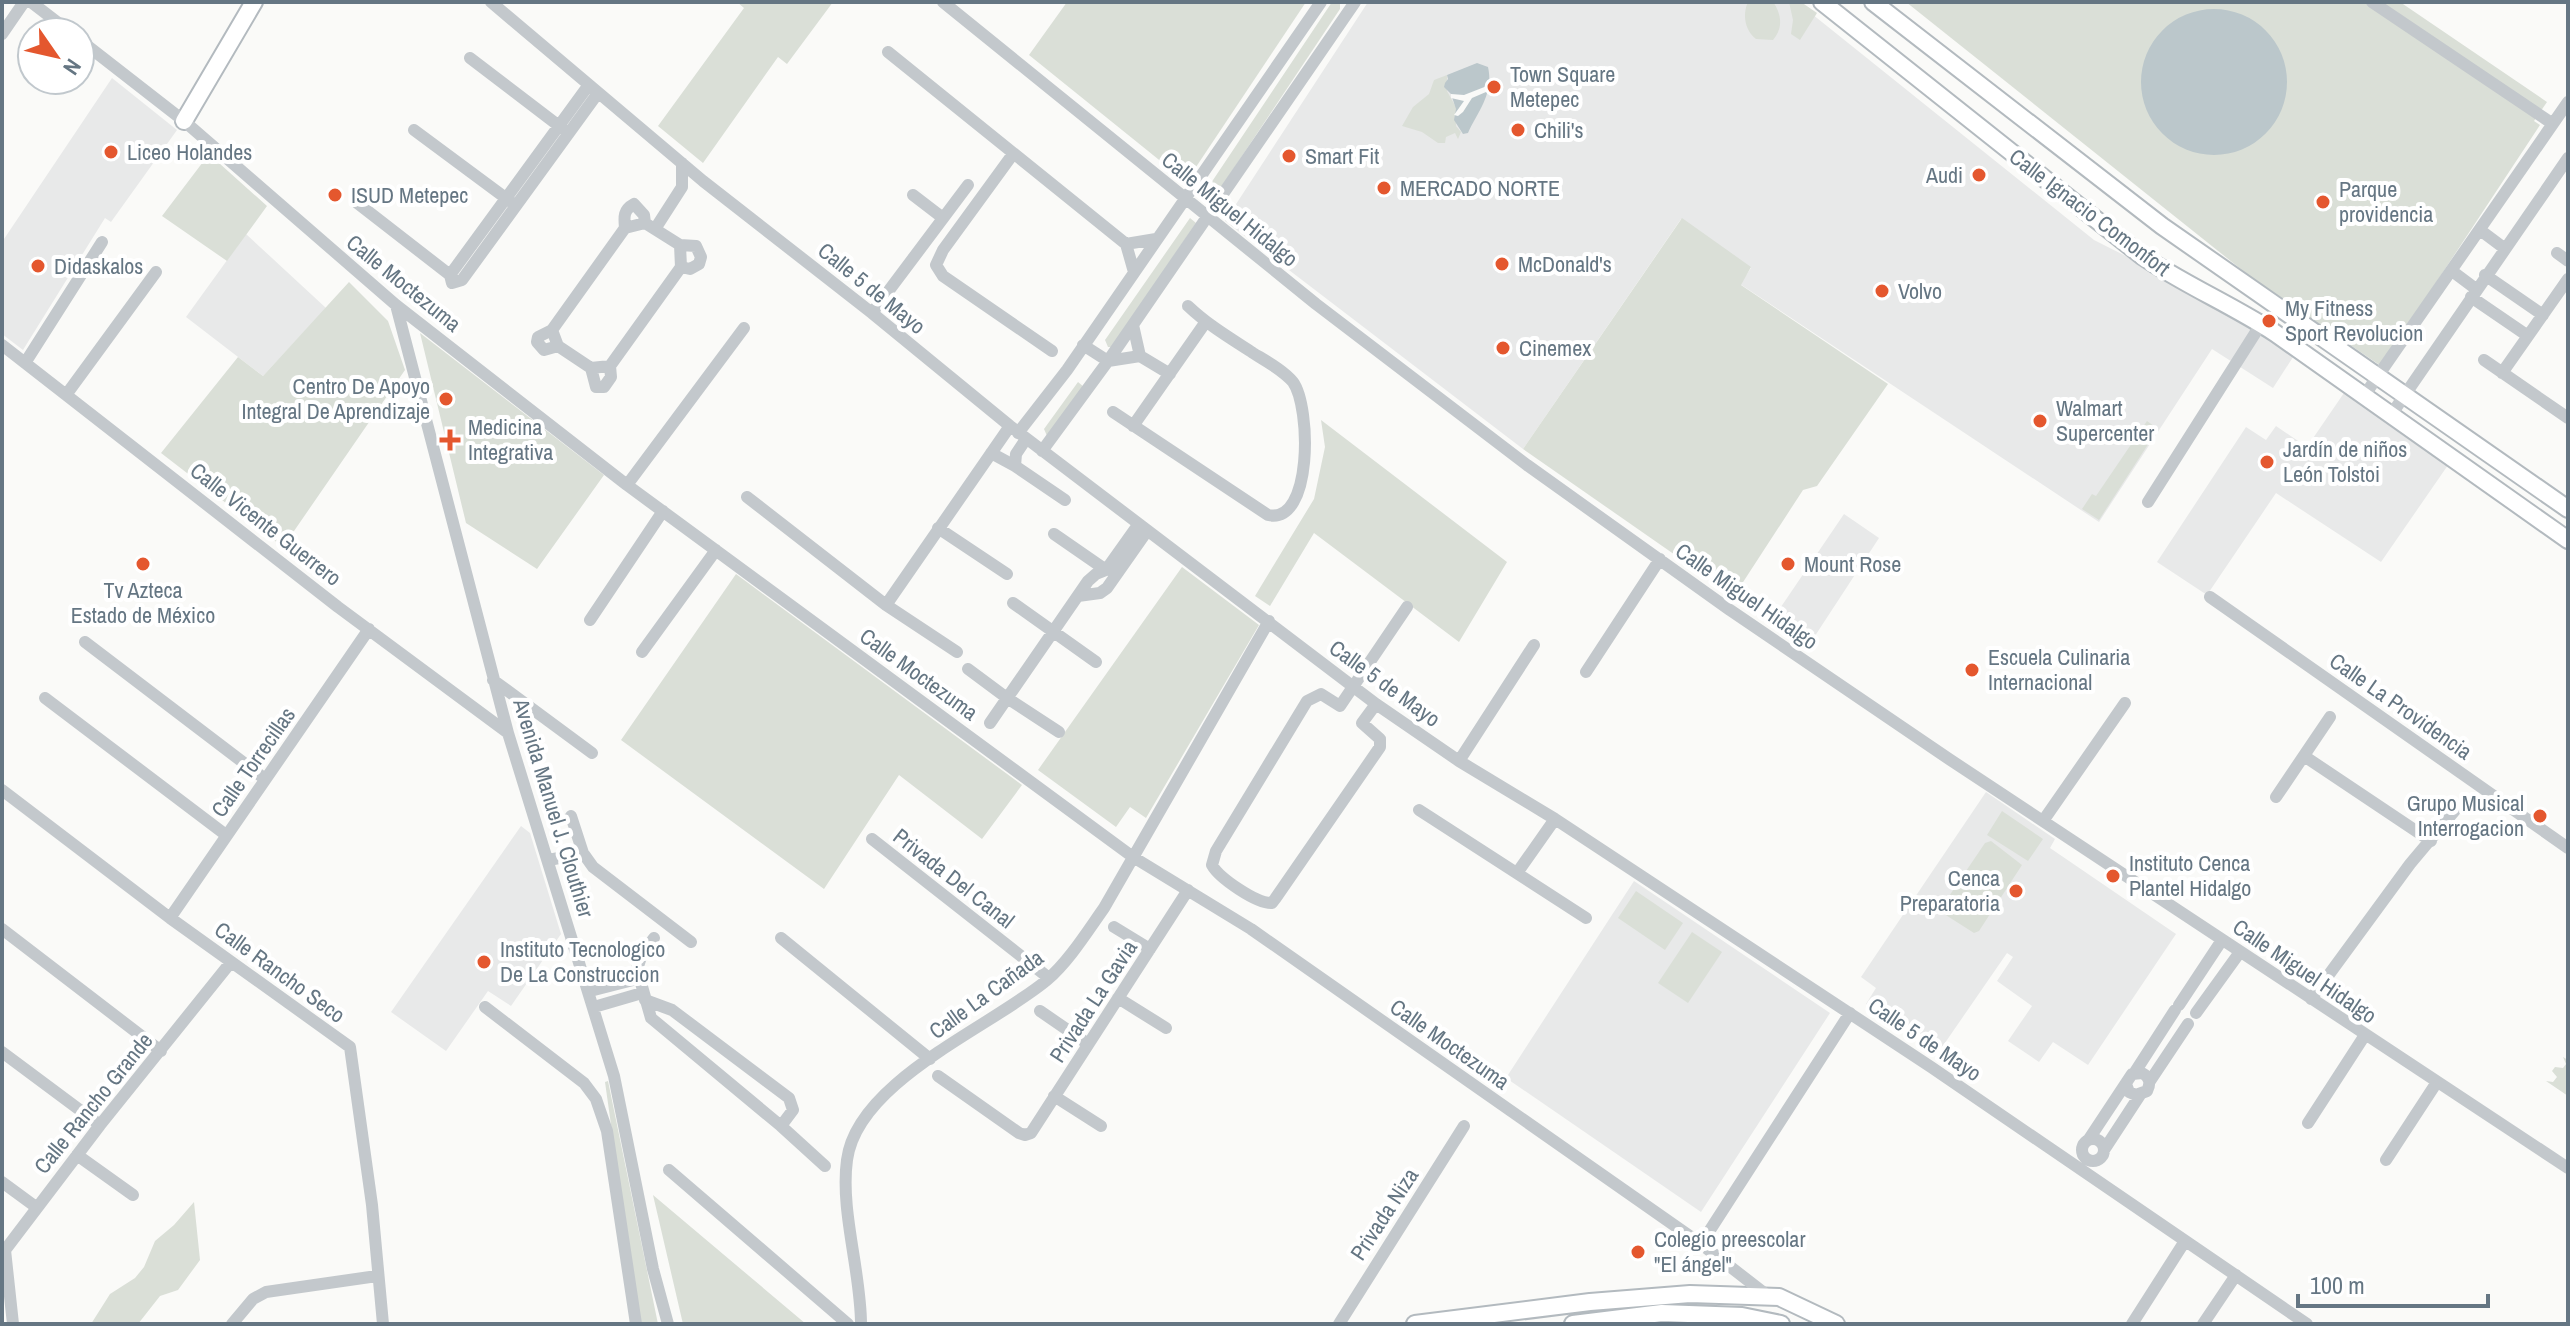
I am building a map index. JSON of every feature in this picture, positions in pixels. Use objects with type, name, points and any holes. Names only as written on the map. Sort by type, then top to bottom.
[{"type":"main road","points":[[184,121],[254,2]]},
{"type":"main road","name":"Calle Ignacio Comonfort","points":[[1822,2],[2142,256],[2261,324],[2568,540]]},
{"type":"main road","name":"Calle Ignacio Comonfort","points":[[1873,2],[2162,226],[2568,509]]},
{"type":"main road","points":[[1415,1324],[1665,1295],[1779,1297],[1836,1324]]},
{"type":"main road","points":[[1573,1324],[1662,1313],[1742,1316],[1781,1324]]},
{"type":"street","points":[[2,34],[24,2]]},
{"type":"street","points":[[31,2],[49,16]]},
{"type":"street","name":"Calle 5 de Mayo","points":[[491,2],[703,181],[872,313],[1018,433],[1376,704],[1459,761],[1555,819],[1850,1013],[2307,1324]]},
{"type":"street","name":"Calle Miguel Hidalgo","points":[[943,2],[1316,304],[1527,465],[2043,821],[2568,1168]]},
{"type":"street","points":[[886,605],[991,453],[1018,433],[1067,370],[1321,2]]},
{"type":"street","points":[[1042,451],[1108,361],[1355,2]]},
{"type":"street","points":[[2372,2],[2553,124]]},
{"type":"street","name":"Calle Moctezuma","points":[[96,52],[184,121],[396,305],[627,485],[1133,857],[1251,929],[1701,1244],[1768,1296]]},
{"type":"street","points":[[888,52],[1126,244],[1134,272]]},
{"type":"street","points":[[470,58],[563,129]]},
{"type":"street","points":[[356,202],[450,275],[510,201],[593,89]]},
{"type":"street","points":[[2364,396],[2568,102]]},
{"type":"street","points":[[414,130],[510,201]]},
{"type":"street","points":[[1013,154],[943,250],[936,265],[943,276],[1052,351]]},
{"type":"street","points":[[2391,415],[2568,158]]},
{"type":"street","points":[[682,163],[682,187]]},
{"type":"street","points":[[625,228],[650,226],[682,187],[703,181]]},
{"type":"street","points":[[872,313],[968,185]]},
{"type":"street","points":[[913,195],[943,218]]},
{"type":"street","points":[[610,366],[591,368],[558,346],[552,330],[625,228],[627,208],[634,204],[650,226],[680,245],[696,246],[701,257],[699,264],[690,269],[681,267]]},
{"type":"street","points":[[2480,230],[2504,248]]},
{"type":"street","points":[[1126,244],[1156,239]]},
{"type":"street","points":[[25,363],[102,242]]},
{"type":"street","points":[[591,368],[593,383],[604,387],[611,377],[610,366],[681,267],[680,245]]},
{"type":"street","points":[[2452,271],[2474,293],[2528,336]]},
{"type":"street","points":[[66,395],[156,272]]},
{"type":"street","points":[[2485,275],[2543,315]]},
{"type":"street","points":[[2502,373],[2568,279]]},
{"type":"street","name":"Avenida Manuel J. Clouthier","points":[[396,305],[493,680],[614,1076],[653,1269],[668,1324]]},
{"type":"street","points":[[1113,412],[1268,515],[1277,517],[1290,508],[1300,485],[1306,443],[1304,414],[1293,383],[1277,368],[1205,323],[1188,306]]},
{"type":"street","points":[[1133,426],[1205,323]]},
{"type":"street","points":[[2148,502],[2261,324]]},
{"type":"street","points":[[1133,325],[1140,356]]},
{"type":"street","points":[[627,485],[744,328]]},
{"type":"street","name":"Calle Vicente Guerrero","points":[[2,345],[508,733]]},
{"type":"street","points":[[1083,345],[1108,361],[1140,356],[1170,374]]},
{"type":"street","points":[[2484,360],[2568,418]]},
{"type":"street","points":[[1067,370],[1091,385]]},
{"type":"street","points":[[1015,466],[1018,433]]},
{"type":"street","points":[[991,453],[1065,500]]},
{"type":"street","points":[[747,497],[886,605],[957,652]]},
{"type":"street","points":[[590,620],[663,511]]},
{"type":"street","points":[[938,528],[1007,574]]},
{"type":"street","points":[[990,723],[1078,596],[1143,528]]},
{"type":"street","points":[[1078,596],[1100,593],[1107,588],[1143,528]]},
{"type":"street","points":[[1054,534],[1106,570]]},
{"type":"street","points":[[642,652],[716,550]]},
{"type":"street","points":[[1586,672],[1660,559]]},
{"type":"street","name":"Calle La Providencia","points":[[2210,597],[2568,848]]},
{"type":"street","points":[[1013,603],[1096,662]]},
{"type":"street","points":[[1376,704],[1362,723],[1380,739],[1380,747],[1272,903],[1260,902],[1218,874],[1212,865],[1216,851],[1307,701],[1321,694],[1340,706],[1407,607]]},
{"type":"street","name":"Calle La Cañada","points":[[861,1324],[847,1162],[852,1137],[863,1118],[882,1097],[930,1059],[1049,978],[1104,908],[1269,621]]},
{"type":"street","name":"Calle Torrecillas","points":[[170,918],[369,629]]},
{"type":"street","points":[[85,642],[265,779]]},
{"type":"street","points":[[1459,761],[1534,645]]},
{"type":"street","points":[[968,669],[1059,732]]},
{"type":"street","points":[[493,680],[592,753]]},
{"type":"street","points":[[45,698],[226,835]]},
{"type":"street","points":[[2043,821],[2125,703]]},
{"type":"street","points":[[2276,797],[2330,717]]},
{"type":"street","points":[[2304,756],[2431,841]]},
{"type":"street","name":"Calle Rancho Seco","points":[[2,790],[170,918],[350,1047],[372,1205],[383,1324]]},
{"type":"street","points":[[2311,999],[2410,864],[2457,808]]},
{"type":"street","points":[[1419,810],[1586,918]]},
{"type":"street","points":[[571,816],[583,853],[604,878],[691,942]]},
{"type":"street","points":[[1517,873],[1555,819]]},
{"type":"street","name":"Privada Del Canal","points":[[872,839],[1049,978]]},
{"type":"street","points":[[549,860],[583,853]]},
{"type":"street","name":"Privada La Gavia","points":[[938,1076],[1019,1133],[1031,1133],[1188,890]]},
{"type":"street","points":[[1114,927],[1150,949]]},
{"type":"street","points":[[2,929],[161,1051]]},
{"type":"street","points":[[654,938],[639,961],[637,979],[651,1018],[825,1166]]},
{"type":"street","points":[[781,938],[930,1059]]},
{"type":"street","points":[[2222,940],[2082,1147],[2085,1158],[2096,1161],[2102,1157],[2140,1095],[2147,1091],[2150,1081],[2192,1018],[2240,952]]},
{"type":"street","name":"Calle Rancho Grande","points":[[13,1324],[3,1252],[231,962]]},
{"type":"street","points":[[590,991],[637,979]]},
{"type":"street","points":[[594,1007],[644,997],[672,1010],[789,1098],[793,1110],[781,1126]]},
{"type":"street","points":[[1118,998],[1166,1028]]},
{"type":"street","points":[[485,1007],[584,1083],[603,1112],[636,1324]]},
{"type":"street","points":[[2177,1008],[2178,1021],[2192,1018]]},
{"type":"street","points":[[1040,1011],[1088,1044]]},
{"type":"street","points":[[1701,1244],[1850,1013]]},
{"type":"street","points":[[2308,1123],[2365,1035]]},
{"type":"street","points":[[2,1052],[100,1125]]},
{"type":"street","points":[[2135,1072],[2146,1074],[2150,1081]]},
{"type":"street","points":[[2386,1160],[2437,1082]]},
{"type":"street","points":[[2126,1084],[2132,1094],[2140,1095]]},
{"type":"street","points":[[1054,1096],[1101,1126]]},
{"type":"street","name":"Privada Niza","points":[[1339,1324],[1464,1126]]},
{"type":"street","points":[[2089,1139],[2099,1141],[2104,1150]]},
{"type":"street","points":[[77,1155],[133,1195]]},
{"type":"street","points":[[669,1170],[848,1324]]},
{"type":"street","points":[[2,1182],[36,1207]]},
{"type":"street","points":[[2132,1324],[2185,1241]]},
{"type":"street","points":[[2203,1324],[2236,1275]]},
{"type":"street","points":[[232,1324],[253,1299],[266,1292],[377,1276]]},
{"type":"shaded area","points":[[737,2],[833,2],[787,64],[778,57],[703,163],[658,126],[744,8]]},
{"type":"shaded area","points":[[1067,2],[1306,2],[1188,179],[1184,180],[1029,55]]},
{"type":"shaded area","points":[[1332,2],[1340,2],[1340,9],[1214,198],[1206,198],[1205,192]]},
{"type":"shaded area","points":[[1368,2],[1797,2],[2094,240],[2237,312],[2455,455],[2381,562],[2276,493],[2207,595],[2157,562],[2246,427],[2266,440],[2276,426],[2307,447],[2346,390],[2295,354],[2273,388],[2212,349],[2099,522],[1740,284],[1751,268],[1681,219],[1523,449],[1225,221]]},
{"type":"shaded area","points":[[1748,2],[1773,2],[1780,21],[1773,40],[1756,39],[1749,31],[1745,17]]},
{"type":"shaded area","points":[[1789,2],[1801,2],[1817,13],[1800,40],[1791,34],[1793,20]]},
{"type":"shaded area","name":"Parque providencia","points":[[1906,2],[2400,2],[2547,102],[2534,121],[2540,125],[2381,366],[2252,278]]},
{"type":"shaded area","points":[[2214,9],[2242,14],[2266,30],[2282,54],[2287,82],[2282,110],[2266,134],[2242,150],[2214,155],[2186,150],[2162,134],[2146,110],[2141,82],[2146,54],[2162,30],[2186,14]]},
{"type":"shaded area","points":[[1477,63],[1488,67],[1489,86],[1468,133],[1463,134],[1454,120],[1456,109],[1451,94],[1444,87],[1447,75]]},
{"type":"shaded area","points":[[1447,75],[1447,91],[1457,109],[1456,126],[1461,132],[1458,139],[1455,133],[1446,137],[1445,143],[1438,143],[1422,132],[1402,126],[1413,107],[1429,94],[1434,80]]},
{"type":"shaded area","points":[[112,78],[177,130],[111,222],[105,218],[23,350],[2,334],[2,242]]},
{"type":"shaded area","points":[[209,154],[267,206],[227,261],[162,216]]},
{"type":"shaded area","points":[[1190,218],[1196,223],[1112,347],[1108,347],[1105,340]]},
{"type":"shaded area","points":[[1682,218],[1751,267],[1741,285],[1888,384],[1817,486],[1803,490],[1734,596],[1523,449]]},
{"type":"shaded area","points":[[246,234],[326,308],[263,376],[186,317]]},
{"type":"shaded area","points":[[349,282],[388,321],[405,370],[283,547],[161,453],[238,357],[263,376]]},
{"type":"shaded area","points":[[420,333],[604,475],[537,569],[466,523]]},
{"type":"shaded area","points":[[1078,382],[1084,387],[1047,436],[1044,429]]},
{"type":"shaded area","points":[[1321,420],[1507,562],[1459,642],[1314,533],[1270,606],[1255,596],[1314,499],[1325,447]]},
{"type":"shaded area","points":[[2147,421],[2158,429],[2099,520],[2082,509],[2092,494],[2096,496]]},
{"type":"shaded area","points":[[1844,514],[1879,538],[1809,645],[1772,620]]},
{"type":"shaded area","points":[[1182,567],[1259,625],[1146,818],[1130,807],[1116,827],[1038,770]]},
{"type":"shaded area","points":[[736,574],[1022,785],[982,839],[899,775],[824,889],[621,740]]},
{"type":"shaded area","name":"Cenca Preparatoria","points":[[1986,792],[2055,839],[2050,848],[2176,934],[2088,1065],[2053,1042],[2039,1062],[2008,1041],[2032,1006],[1997,981],[2013,957],[2007,953],[1938,1053],[1866,1004],[1876,988],[1861,977]]},
{"type":"shaded area","points":[[2002,811],[2043,839],[2028,861],[1987,835]]},
{"type":"shaded area","name":"Instituto Tecnologico De La Construccion","points":[[521,826],[530,833],[561,934],[511,1006],[488,991],[446,1051],[391,1012]]},
{"type":"shaded area","points":[[1991,841],[2022,865],[1979,931],[1974,933],[1941,912],[1941,908],[1985,843]]},
{"type":"shaded area","points":[[1634,881],[1830,1013],[1701,1212],[1506,1078]]},
{"type":"shaded area","points":[[1636,891],[1683,923],[1665,950],[1618,918]]},
{"type":"shaded area","points":[[1692,932],[1722,952],[1688,1003],[1658,983]]},
{"type":"shaded area","points":[[2563,1057],[2568,1060],[2568,1096],[2546,1081],[2553,1082],[2557,1077],[2552,1071],[2555,1067],[2563,1068],[2566,1064]]},
{"type":"shaded area","points":[[608,1081],[658,1324],[639,1324],[605,1082]]},
{"type":"shaded area","points":[[653,1195],[806,1324],[683,1324]]},
{"type":"shaded area","points":[[194,1202],[200,1260],[178,1290],[160,1296],[138,1324],[91,1324],[110,1294],[135,1278],[144,1267],[155,1241]]},
{"type":"pier","points":[[1487,86],[1486,92],[1472,98],[1463,112],[1454,115],[1464,101],[1451,98],[1451,94],[1464,95]]},
{"type":"place","name":"Town Square Metepec","points":[[1494,87]]},
{"type":"place","name":"Chili's","points":[[1518,130]]},
{"type":"place","name":"Liceo Holandes","points":[[111,152]]},
{"type":"place","name":"Smart Fit","points":[[1289,156]]},
{"type":"place","name":"Audi","points":[[1979,175]]},
{"type":"place","name":"MERCADO NORTE","points":[[1384,188]]},
{"type":"place","name":"ISUD Metepec","points":[[335,195]]},
{"type":"place","name":"Parque providencia","points":[[2323,202]]},
{"type":"place","name":"McDonald's","points":[[1502,264]]},
{"type":"place","name":"Didaskalos","points":[[38,266]]},
{"type":"place","name":"Volvo","points":[[1882,291]]},
{"type":"place","name":"My Fitness Sport Revolucion","points":[[2269,321]]},
{"type":"place","name":"Cinemex","points":[[1503,348]]},
{"type":"place","name":"Centro De Apoyo Integral De Aprendizaje","points":[[446,399]]},
{"type":"place","name":"Walmart Supercenter","points":[[2040,421]]},
{"type":"place","name":"Medicina Integrativa","points":[[450,440]]},
{"type":"place","name":"Jardín de niños León Tolstoi","points":[[2267,462]]},
{"type":"place","name":"Tv Azteca Estado de México","points":[[143,564]]},
{"type":"place","name":"Mount Rose","points":[[1788,564]]},
{"type":"place","name":"Escuela Culinaria Internacional","points":[[1972,670]]},
{"type":"place","name":"Grupo Musical Interrogacion","points":[[2540,816]]},
{"type":"place","name":"Instituto Cenca Plantel Hidalgo","points":[[2113,876]]},
{"type":"place","name":"Cenca Preparatoria","points":[[2016,891]]},
{"type":"place","name":"Instituto Tecnologico De La Construccion","points":[[484,962]]},
{"type":"place","name":"Colegio preescolar \"El ángel\"","points":[[1638,1252]]}]
